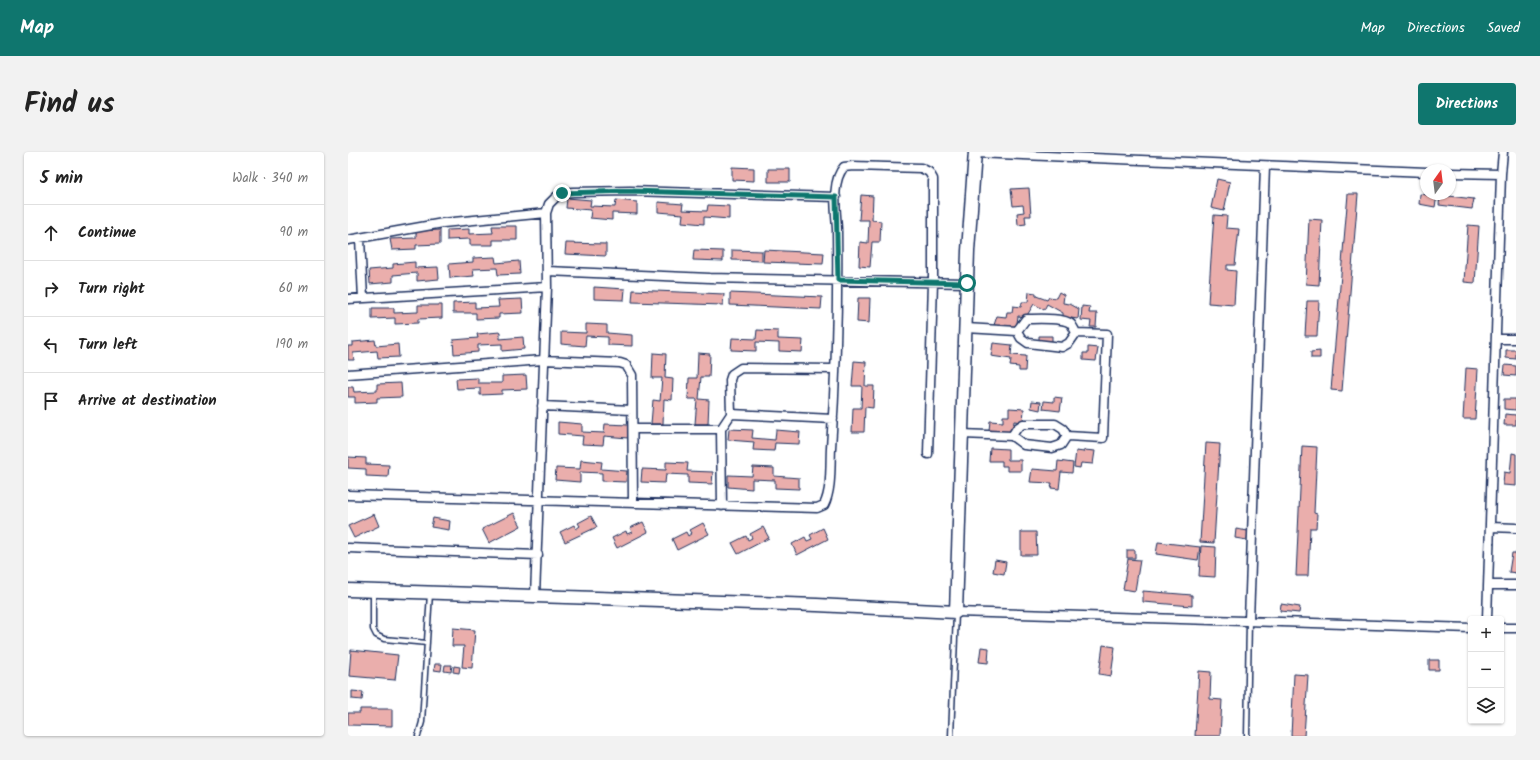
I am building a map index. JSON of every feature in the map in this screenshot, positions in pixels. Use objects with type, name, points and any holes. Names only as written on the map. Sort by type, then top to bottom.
[{"type":"street","points":[[956,612],[967,283],[975,152],[1420,172]]},
{"type":"street","points":[[1487,616],[1501,174],[1503,152]]},
{"type":"street","points":[[348,495],[817,508],[824,505],[828,491],[835,369],[838,280],[836,197],[838,177],[844,167],[853,166],[921,168],[929,172],[934,179],[933,282],[928,454]]},
{"type":"street","points":[[1249,620],[1265,166]]},
{"type":"street","points":[[1456,173],[1501,174]]},
{"type":"street","points":[[535,596],[538,555],[543,360],[547,286],[546,213],[549,204],[562,193],[573,192],[630,191],[836,197]]},
{"type":"street","points":[[348,240],[450,222],[546,213]]},
{"type":"street","points":[[360,239],[363,298]]},
{"type":"street","points":[[547,271],[967,283]]},
{"type":"street","points":[[348,299],[547,286]]},
{"type":"street","points":[[1017,331],[1026,319],[1041,319],[1066,321],[1071,325],[1076,333]]},
{"type":"street","points":[[966,328],[1017,331]]},
{"type":"street","points":[[1017,331],[1021,338],[1028,343],[1062,347],[1069,343],[1076,333]]},
{"type":"street","points":[[1067,436],[1103,438],[1107,334],[1076,333]]},
{"type":"street","points":[[1496,339],[1516,339]]},
{"type":"street","points":[[348,374],[543,360],[620,363],[626,365],[632,375],[633,503]]},
{"type":"street","points":[[722,506],[721,430],[731,414],[730,380],[736,370],[741,368],[835,369]]},
{"type":"street","points":[[542,406],[632,410]]},
{"type":"street","points":[[731,414],[833,419]]},
{"type":"street","points":[[1012,436],[1017,428],[1023,424],[1055,424],[1063,429],[1067,436]]},
{"type":"street","points":[[633,429],[721,430]]},
{"type":"street","points":[[962,434],[1012,436],[1024,445],[1052,448],[1061,445],[1067,436]]},
{"type":"street","points":[[1491,527],[1516,528]]},
{"type":"street","points":[[348,548],[538,555]]},
{"type":"street","points":[[1489,585],[1516,585]]},
{"type":"street","points":[[348,590],[817,605],[956,612],[1468,628]]},
{"type":"street","points":[[1504,628],[1516,628]]},
{"type":"lane","points":[[373,591],[373,629],[376,635],[384,639],[427,643]]},
{"type":"lane","points":[[418,736],[422,722],[430,593]]},
{"type":"lane","points":[[951,736],[956,612]]},
{"type":"lane","points":[[1247,736],[1249,620]]},
{"type":"building","points":[[732,167],[754,168],[754,181],[732,180]]},
{"type":"building","points":[[768,169],[790,169],[790,182],[768,182]]},
{"type":"building","points":[[1217,179],[1230,182],[1224,211],[1211,208]]},
{"type":"building","points":[[1029,188],[1031,216],[1025,216],[1026,224],[1018,225],[1017,213],[1024,212],[1023,205],[1013,206],[1011,189]]},
{"type":"building","points":[[1348,194],[1358,194],[1342,391],[1331,390]]},
{"type":"building","points":[[1420,194],[1420,200],[1436,200],[1435,207],[1419,204]]},
{"type":"building","points":[[861,195],[873,196],[872,220],[881,221],[880,242],[872,242],[870,267],[859,266],[860,242],[868,243],[869,220],[859,220]]},
{"type":"building","points":[[1456,197],[1474,199],[1472,209],[1439,205],[1440,200],[1456,200]]},
{"type":"building","points":[[567,198],[591,200],[590,206],[615,207],[616,200],[637,202],[637,214],[612,213],[612,220],[590,218],[591,210],[566,208]]},
{"type":"building","points":[[658,202],[683,204],[682,210],[707,211],[708,205],[729,206],[729,219],[704,217],[704,224],[682,222],[683,214],[658,212]]},
{"type":"building","points":[[1214,215],[1227,216],[1226,228],[1239,229],[1235,265],[1227,265],[1227,270],[1236,271],[1234,305],[1208,303]]},
{"type":"building","points":[[1309,219],[1322,220],[1319,285],[1306,284]]},
{"type":"building","points":[[1468,225],[1479,226],[1475,283],[1464,282]]},
{"type":"building","points":[[492,226],[517,226],[517,240],[493,240],[493,245],[470,245],[470,239],[447,240],[447,230],[469,229],[469,234],[493,233]]},
{"type":"building","points":[[440,230],[440,244],[416,245],[416,249],[392,250],[390,239],[416,238],[416,231]]},
{"type":"building","points":[[566,243],[606,244],[606,256],[565,254]]},
{"type":"building","points":[[694,250],[723,251],[723,261],[693,260]]},
{"type":"building","points":[[732,250],[762,251],[762,261],[732,260]]},
{"type":"building","points":[[764,250],[824,253],[823,264],[763,262]]},
{"type":"building","points":[[495,257],[496,263],[519,261],[520,274],[498,275],[497,268],[473,269],[474,276],[450,278],[449,264],[473,262],[473,258]]},
{"type":"building","points":[[415,262],[415,268],[438,267],[439,279],[417,281],[417,273],[393,275],[393,282],[370,284],[369,270],[393,268],[393,264]]},
{"type":"building","points":[[594,287],[625,289],[624,300],[594,299]]},
{"type":"building","points":[[633,290],[724,294],[723,305],[632,302]]},
{"type":"building","points":[[1029,292],[1036,293],[1036,296],[1047,300],[1049,297],[1056,298],[1059,292],[1064,295],[1063,303],[1070,304],[1079,309],[1078,319],[1063,317],[1063,313],[1047,304],[1044,310],[1034,304],[1026,317],[1018,316],[1016,330],[993,328],[997,316],[1006,317],[1007,312],[1012,312],[1013,306],[1021,307],[1022,302],[1028,302]]},
{"type":"building","points":[[730,293],[822,297],[821,309],[730,305]]},
{"type":"building","points":[[858,298],[870,298],[869,323],[857,322]]},
{"type":"building","points":[[522,299],[523,313],[499,314],[499,318],[476,319],[476,313],[453,313],[453,303],[475,302],[475,308],[499,307],[498,300]]},
{"type":"building","points":[[1307,301],[1319,301],[1317,336],[1305,336]]},
{"type":"building","points":[[418,305],[442,305],[442,318],[418,319],[418,323],[395,324],[395,318],[372,319],[372,308],[394,308],[394,313],[418,312]]},
{"type":"building","points":[[1082,306],[1090,307],[1089,313],[1097,313],[1096,327],[1090,327],[1091,321],[1081,320]]},
{"type":"building","points":[[586,324],[607,325],[607,333],[632,335],[632,346],[608,345],[608,337],[586,336],[585,346],[561,344],[561,332],[586,333]]},
{"type":"building","points":[[757,330],[778,331],[778,339],[803,340],[802,352],[779,351],[779,343],[756,342],[756,351],[731,350],[732,338],[756,339]]},
{"type":"building","points":[[500,332],[500,339],[523,337],[524,349],[502,351],[502,344],[478,345],[478,352],[454,354],[453,340],[478,338],[477,334]]},
{"type":"building","points":[[1039,336],[1052,336],[1052,344],[1039,343]]},
{"type":"building","points":[[375,340],[376,346],[398,344],[399,357],[378,358],[377,351],[353,353],[354,360],[348,360],[348,346],[353,346],[353,342]]},
{"type":"building","points":[[993,343],[1012,345],[1011,355],[1026,356],[1025,371],[1019,371],[1019,367],[1010,366],[1011,359],[991,356]]},
{"type":"building","points":[[1088,347],[1098,348],[1096,361],[1083,360],[1083,353],[1088,353]]},
{"type":"building","points":[[1506,350],[1516,350],[1516,359],[1506,358]]},
{"type":"building","points":[[1320,351],[1320,358],[1311,358],[1311,352]]},
{"type":"building","points":[[653,353],[666,354],[665,378],[673,379],[672,400],[664,399],[663,424],[651,424],[653,400],[660,401],[662,378],[652,378]]},
{"type":"building","points":[[698,353],[710,354],[709,377],[701,377],[699,399],[709,400],[708,424],[695,424],[697,399],[688,399],[689,378],[697,378]]},
{"type":"building","points":[[854,361],[866,362],[865,386],[874,386],[873,408],[865,407],[864,432],[852,432],[853,408],[861,408],[862,386],[852,386]]},
{"type":"building","points":[[1505,365],[1516,366],[1516,376],[1504,375]]},
{"type":"building","points":[[1466,368],[1478,369],[1475,419],[1463,419]]},
{"type":"building","points":[[526,375],[527,389],[502,390],[502,394],[480,395],[480,388],[457,389],[456,379],[478,378],[478,383],[502,383],[502,376]]},
{"type":"building","points":[[401,383],[402,397],[377,398],[377,402],[355,403],[355,397],[348,397],[348,387],[353,387],[354,392],[377,391],[377,384]]},
{"type":"building","points":[[1054,397],[1062,398],[1060,411],[1043,409],[1044,401],[1054,402]]},
{"type":"building","points":[[1504,399],[1516,399],[1516,410],[1504,409]]},
{"type":"building","points":[[1032,401],[1041,402],[1040,410],[1031,408]]},
{"type":"building","points":[[1009,408],[1024,409],[1023,422],[1014,421],[1013,433],[989,430],[990,421],[1003,422],[1003,416],[1009,416]]},
{"type":"building","points":[[1505,414],[1516,415],[1516,425],[1504,425]]},
{"type":"building","points":[[558,422],[582,424],[582,432],[604,433],[605,424],[629,425],[628,438],[604,436],[603,445],[582,444],[583,436],[558,434]]},
{"type":"building","points":[[729,429],[753,430],[752,438],[775,440],[776,430],[800,432],[799,444],[775,443],[774,451],[753,450],[754,442],[728,440]]},
{"type":"building","points":[[1206,443],[1220,444],[1214,543],[1200,542]]},
{"type":"building","points":[[1302,446],[1317,447],[1314,513],[1317,514],[1316,528],[1310,528],[1308,576],[1296,576]]},
{"type":"building","points":[[990,448],[1008,449],[1008,460],[1021,460],[1021,471],[1007,471],[1007,466],[1002,466],[1002,461],[989,461]]},
{"type":"building","points":[[1084,450],[1095,451],[1093,464],[1081,463],[1080,468],[1074,467],[1076,451],[1084,452]]},
{"type":"building","points":[[1512,453],[1516,454],[1516,486],[1503,485],[1504,472],[1510,473]]},
{"type":"building","points":[[348,457],[366,458],[366,464],[389,465],[388,477],[366,476],[366,469],[348,468]]},
{"type":"building","points":[[581,460],[602,462],[601,469],[627,471],[626,482],[602,481],[602,473],[580,472],[580,482],[555,480],[556,468],[580,469]]},
{"type":"building","points":[[1058,461],[1073,463],[1072,473],[1061,472],[1059,489],[1051,488],[1052,483],[1030,482],[1032,469],[1057,471]]},
{"type":"building","points":[[666,462],[688,463],[687,471],[713,472],[712,484],[688,483],[688,475],[666,474],[665,483],[641,482],[642,469],[666,470]]},
{"type":"building","points":[[753,467],[774,468],[774,476],[799,478],[799,489],[775,488],[775,480],[752,479],[752,489],[728,487],[728,475],[752,476]]},
{"type":"building","points":[[514,513],[521,526],[489,543],[482,529]]},
{"type":"building","points":[[374,514],[379,526],[354,538],[348,526]]},
{"type":"building","points":[[591,516],[597,527],[565,542],[560,532],[574,525],[576,529],[580,526],[578,523]]},
{"type":"building","points":[[433,518],[450,521],[449,530],[431,527]]},
{"type":"building","points":[[643,522],[648,532],[617,548],[612,538],[626,531],[627,534],[632,532],[630,528]]},
{"type":"building","points":[[703,523],[709,534],[677,550],[672,539],[686,532],[688,536],[692,533],[690,530]]},
{"type":"building","points":[[763,527],[769,538],[738,554],[732,543],[746,536],[748,540],[752,538],[750,534]]},
{"type":"building","points":[[823,528],[828,539],[797,555],[792,544],[805,537],[807,541],[812,539],[810,535]]},
{"type":"building","points":[[1236,529],[1248,531],[1247,540],[1235,538]]},
{"type":"building","points":[[1021,532],[1036,532],[1037,555],[1021,555]]},
{"type":"building","points":[[1158,542],[1200,547],[1198,560],[1156,554]]},
{"type":"building","points":[[1201,546],[1216,547],[1215,577],[1199,576]]},
{"type":"building","points":[[1127,550],[1135,550],[1135,558],[1127,558]]},
{"type":"building","points":[[1512,553],[1516,553],[1516,573],[1509,572]]},
{"type":"building","points":[[1128,559],[1140,560],[1135,591],[1123,589]]},
{"type":"building","points":[[995,560],[1006,562],[1004,574],[993,572]]},
{"type":"building","points":[[1143,591],[1192,595],[1192,606],[1143,602]]},
{"type":"building","points":[[1281,604],[1300,607],[1299,613],[1280,611]]},
{"type":"building","points":[[453,628],[475,630],[472,668],[462,667],[464,646],[452,646]]},
{"type":"building","points":[[1103,645],[1115,647],[1111,676],[1099,674]]},
{"type":"building","points":[[981,647],[989,648],[988,663],[979,662]]},
{"type":"building","points":[[351,650],[398,655],[395,680],[349,676]]},
{"type":"building","points":[[1429,660],[1439,660],[1439,670],[1429,670]]},
{"type":"building","points":[[435,664],[442,664],[441,671],[434,670]]},
{"type":"building","points":[[445,665],[452,665],[451,672],[444,671]]},
{"type":"building","points":[[454,666],[460,667],[459,673],[453,672]]},
{"type":"building","points":[[1199,671],[1211,672],[1210,699],[1222,700],[1220,736],[1195,736]]},
{"type":"building","points":[[1294,674],[1308,675],[1304,736],[1291,736]]},
{"type":"building","points":[[352,691],[363,692],[362,700],[352,699]]},
{"type":"building","points":[[360,709],[392,709],[392,726],[348,725],[348,713],[360,713]]},
{"type":"route","points":[[562,193],[630,191],[836,197],[838,280],[967,283]]}]
